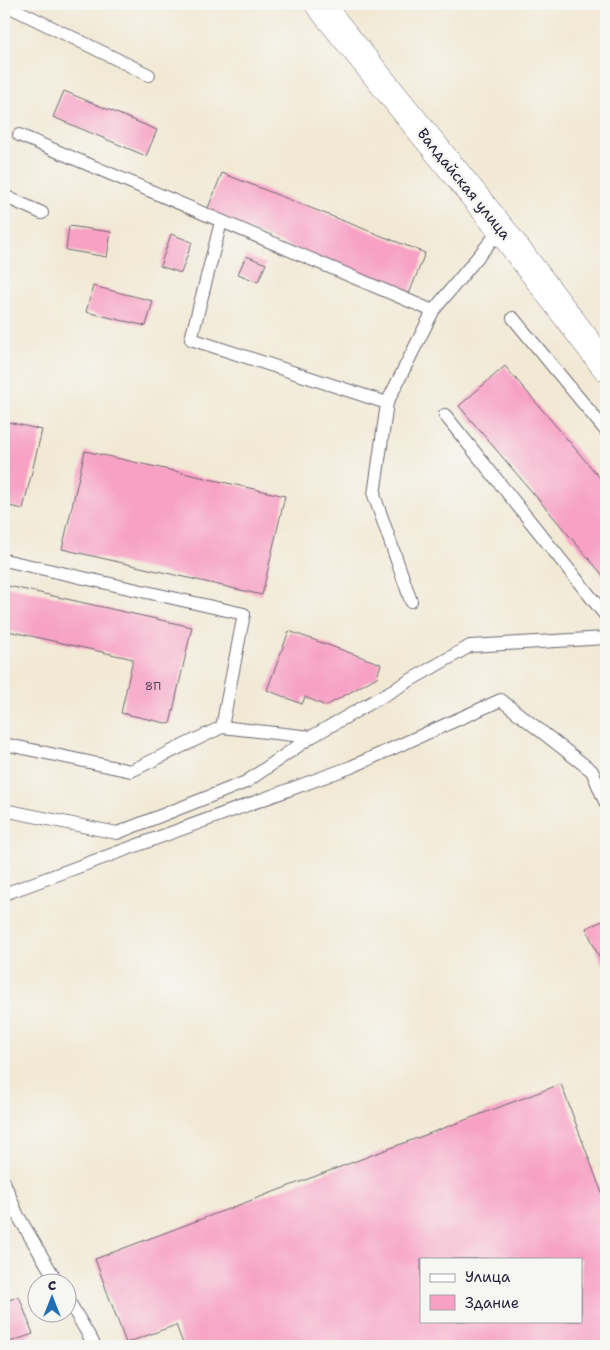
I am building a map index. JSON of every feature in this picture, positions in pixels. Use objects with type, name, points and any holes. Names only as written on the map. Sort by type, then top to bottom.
[{"type":"street","name":"Валдайская улица","points":[[319,4],[501,229],[606,367]]},
{"type":"lane","points":[[4,4],[149,76]]},
{"type":"lane","points":[[19,136],[433,311]]},
{"type":"lane","points":[[4,196],[42,212]]},
{"type":"lane","points":[[221,222],[191,339],[387,403]]},
{"type":"lane","points":[[411,601],[374,495],[387,403],[433,311],[501,229]]},
{"type":"lane","points":[[514,318],[606,431]]},
{"type":"lane","points":[[445,415],[606,616]]},
{"type":"lane","points":[[4,560],[244,614],[222,727]]},
{"type":"lane","points":[[4,810],[117,833],[246,782],[311,737],[470,646],[606,638]]},
{"type":"lane","points":[[4,894],[352,767],[501,700],[592,771],[606,804]]},
{"type":"lane","points":[[4,744],[131,771],[222,727],[311,737]]},
{"type":"lane","points":[[4,1182],[17,1214],[51,1272]]},
{"type":"lane","points":[[78,1317],[95,1346]]},
{"type":"building","points":[[64,91],[157,130],[146,156],[53,117]]},
{"type":"building","points":[[222,173],[425,253],[409,294],[206,213]]},
{"type":"building","points":[[69,226],[111,232],[107,257],[66,250]]},
{"type":"building","points":[[171,234],[192,242],[181,273],[160,266]]},
{"type":"building","points":[[246,256],[266,264],[258,282],[238,274]]},
{"type":"building","points":[[93,286],[153,301],[146,326],[86,312]]},
{"type":"building","points":[[505,366],[606,485],[606,579],[459,406]]},
{"type":"building","points":[[4,421],[42,430],[23,509],[4,505]]},
{"type":"building","points":[[85,451],[285,496],[262,595],[62,549]]},
{"type":"building","points":[[4,585],[192,627],[170,724],[121,713],[133,659],[4,630]]},
{"type":"building","points":[[289,631],[381,664],[377,677],[326,706],[305,697],[302,704],[267,690]]},
{"type":"building","points":[[605,920],[606,965],[603,966],[586,928]]},
{"type":"building","points":[[561,1084],[606,1204],[606,1346],[184,1346],[176,1325],[126,1343],[95,1259]]},
{"type":"building","points":[[19,1296],[33,1334],[4,1344],[4,1302]]}]
